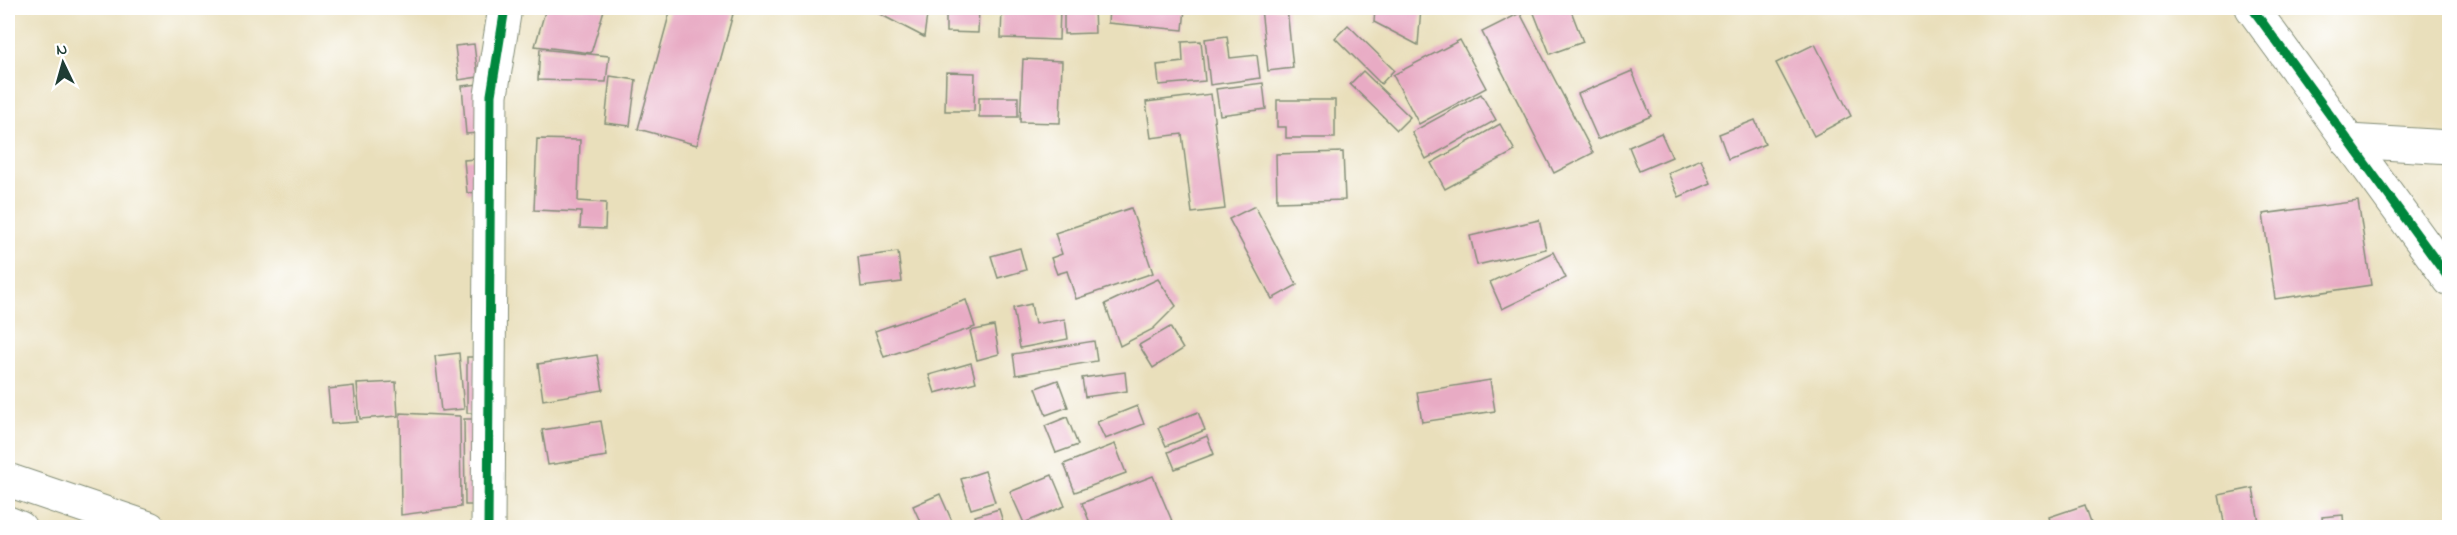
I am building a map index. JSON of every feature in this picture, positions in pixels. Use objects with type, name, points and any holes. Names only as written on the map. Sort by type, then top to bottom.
[{"type":"main road","points":[[488,528],[491,95],[505,8]]},
{"type":"main road","points":[[2252,8],[2450,280]]},
{"type":"main road","points":[[2348,141],[2450,147]]},
{"type":"main road","points":[[8,480],[149,528]]},
{"type":"main road","points":[[8,523],[20,528]]},
{"type":"building","points":[[546,8],[604,10],[591,53],[535,46]]},
{"type":"building","points":[[671,8],[709,8],[733,14],[697,145],[638,129]]},
{"type":"building","points":[[868,8],[928,8],[924,37]]},
{"type":"building","points":[[946,8],[979,8],[978,33],[946,32]]},
{"type":"building","points":[[1002,8],[1060,8],[1059,40],[1001,38]]},
{"type":"building","points":[[1064,8],[1094,8],[1095,33],[1064,34]]},
{"type":"building","points":[[1109,8],[1185,8],[1183,30],[1108,23]]},
{"type":"building","points":[[1287,8],[1293,68],[1268,71],[1261,9]]},
{"type":"building","points":[[1375,8],[1421,8],[1418,45],[1374,22]]},
{"type":"building","points":[[1532,8],[1570,8],[1583,42],[1550,54]]},
{"type":"building","points":[[1520,13],[1593,153],[1554,173],[1482,32]]},
{"type":"building","points":[[1348,25],[1394,70],[1381,84],[1335,38]]},
{"type":"building","points":[[1227,36],[1230,58],[1257,55],[1260,78],[1210,85],[1205,39]]},
{"type":"building","points":[[1460,40],[1486,88],[1419,124],[1393,75]]},
{"type":"building","points":[[1201,41],[1205,81],[1159,85],[1157,65],[1183,62],[1182,42]]},
{"type":"building","points":[[474,44],[478,77],[459,80],[455,46]]},
{"type":"building","points":[[1815,44],[1851,116],[1814,136],[1776,63]]},
{"type":"building","points":[[540,49],[609,56],[606,82],[538,80]]},
{"type":"building","points":[[1023,59],[1062,61],[1060,123],[1020,122]]},
{"type":"building","points":[[1363,71],[1410,117],[1397,130],[1350,84]]},
{"type":"building","points":[[1632,71],[1651,116],[1598,139],[1578,94]]},
{"type":"building","points":[[946,72],[975,73],[974,111],[945,111]]},
{"type":"building","points":[[610,76],[636,80],[630,126],[605,123]]},
{"type":"building","points":[[487,83],[491,132],[466,134],[462,86]]},
{"type":"building","points":[[1263,83],[1266,109],[1220,115],[1216,89]]},
{"type":"building","points":[[1211,94],[1225,209],[1192,213],[1182,134],[1151,138],[1146,102]]},
{"type":"building","points":[[1481,94],[1496,120],[1426,159],[1412,132]]},
{"type":"building","points":[[979,97],[1018,97],[1018,117],[979,117]]},
{"type":"building","points":[[1277,100],[1335,100],[1335,138],[1286,138],[1286,127],[1277,127]]},
{"type":"building","points":[[1755,120],[1765,144],[1728,159],[1719,134]]},
{"type":"building","points":[[1500,124],[1515,151],[1445,189],[1431,163]]},
{"type":"building","points":[[1661,133],[1672,157],[1639,171],[1629,147]]},
{"type":"building","points":[[537,139],[580,140],[578,201],[606,203],[605,229],[580,228],[581,212],[534,210]]},
{"type":"building","points":[[1343,152],[1345,200],[1277,202],[1276,154]]},
{"type":"building","points":[[487,158],[489,191],[467,193],[464,160]]},
{"type":"building","points":[[1701,159],[1711,183],[1679,197],[1668,173]]},
{"type":"building","points":[[2358,201],[2371,285],[2275,299],[2263,214]]},
{"type":"building","points":[[1255,206],[1297,285],[1272,299],[1229,219]]},
{"type":"building","points":[[1131,208],[1153,273],[1076,299],[1067,271],[1057,274],[1051,258],[1062,254],[1055,233]]},
{"type":"building","points":[[1539,220],[1546,249],[1477,265],[1470,236]]},
{"type":"building","points":[[1020,248],[1026,270],[998,278],[991,256]]},
{"type":"building","points":[[898,252],[902,282],[861,287],[858,257]]},
{"type":"building","points":[[1553,252],[1566,278],[1502,309],[1490,282]]},
{"type":"building","points":[[1158,279],[1176,306],[1153,329],[1120,346],[1105,304]]},
{"type":"building","points":[[966,300],[975,327],[884,357],[875,331]]},
{"type":"building","points":[[1031,304],[1035,324],[1065,319],[1068,339],[1020,348],[1013,308]]},
{"type":"building","points":[[994,326],[999,354],[977,360],[970,331]]},
{"type":"building","points":[[1170,327],[1183,349],[1153,368],[1139,345]]},
{"type":"building","points":[[1094,341],[1097,361],[1016,375],[1013,354]]},
{"type":"building","points":[[459,353],[464,409],[441,411],[435,356]]},
{"type":"building","points":[[597,355],[603,390],[543,400],[538,364]]},
{"type":"building","points":[[467,357],[491,357],[490,413],[467,413]]},
{"type":"building","points":[[971,363],[976,382],[935,393],[929,375]]},
{"type":"building","points":[[1125,372],[1127,391],[1085,397],[1082,378]]},
{"type":"building","points":[[1058,380],[1068,407],[1046,415],[1036,388]]},
{"type":"building","points":[[1490,380],[1495,411],[1422,422],[1417,392]]},
{"type":"building","points":[[396,382],[398,416],[360,419],[357,384]]},
{"type":"building","points":[[354,386],[357,422],[331,424],[328,389]]},
{"type":"building","points":[[1137,406],[1144,424],[1105,439],[1097,422]]},
{"type":"building","points":[[1198,412],[1205,430],[1166,446],[1158,428]]},
{"type":"building","points":[[400,413],[460,416],[461,507],[401,515]]},
{"type":"building","points":[[1067,417],[1078,445],[1056,453],[1045,426]]},
{"type":"building","points":[[464,419],[490,419],[491,505],[465,505]]},
{"type":"building","points":[[601,421],[607,456],[548,465],[542,430]]},
{"type":"building","points":[[1207,436],[1214,454],[1175,469],[1168,452]]},
{"type":"building","points":[[1115,444],[1126,473],[1075,492],[1064,464]]},
{"type":"building","points":[[985,471],[995,502],[971,509],[961,479]]},
{"type":"building","points":[[1052,475],[1065,506],[1024,523],[1010,492]]},
{"type":"building","points":[[1153,476],[1172,521],[1156,528],[1092,528],[1082,503]]},
{"type":"building","points":[[2253,488],[2260,528],[2225,528],[2219,495]]},
{"type":"building","points":[[940,494],[955,528],[923,528],[913,506]]},
{"type":"building","points":[[2085,505],[2093,528],[2052,528],[2049,517]]},
{"type":"building","points":[[999,509],[1005,528],[979,528],[975,516]]},
{"type":"building","points":[[2343,515],[2344,528],[2323,528],[2322,517]]},
{"type":"cycle path","points":[[488,528],[491,95],[505,8]]},
{"type":"cycle path","points":[[2252,8],[2450,280]]}]
